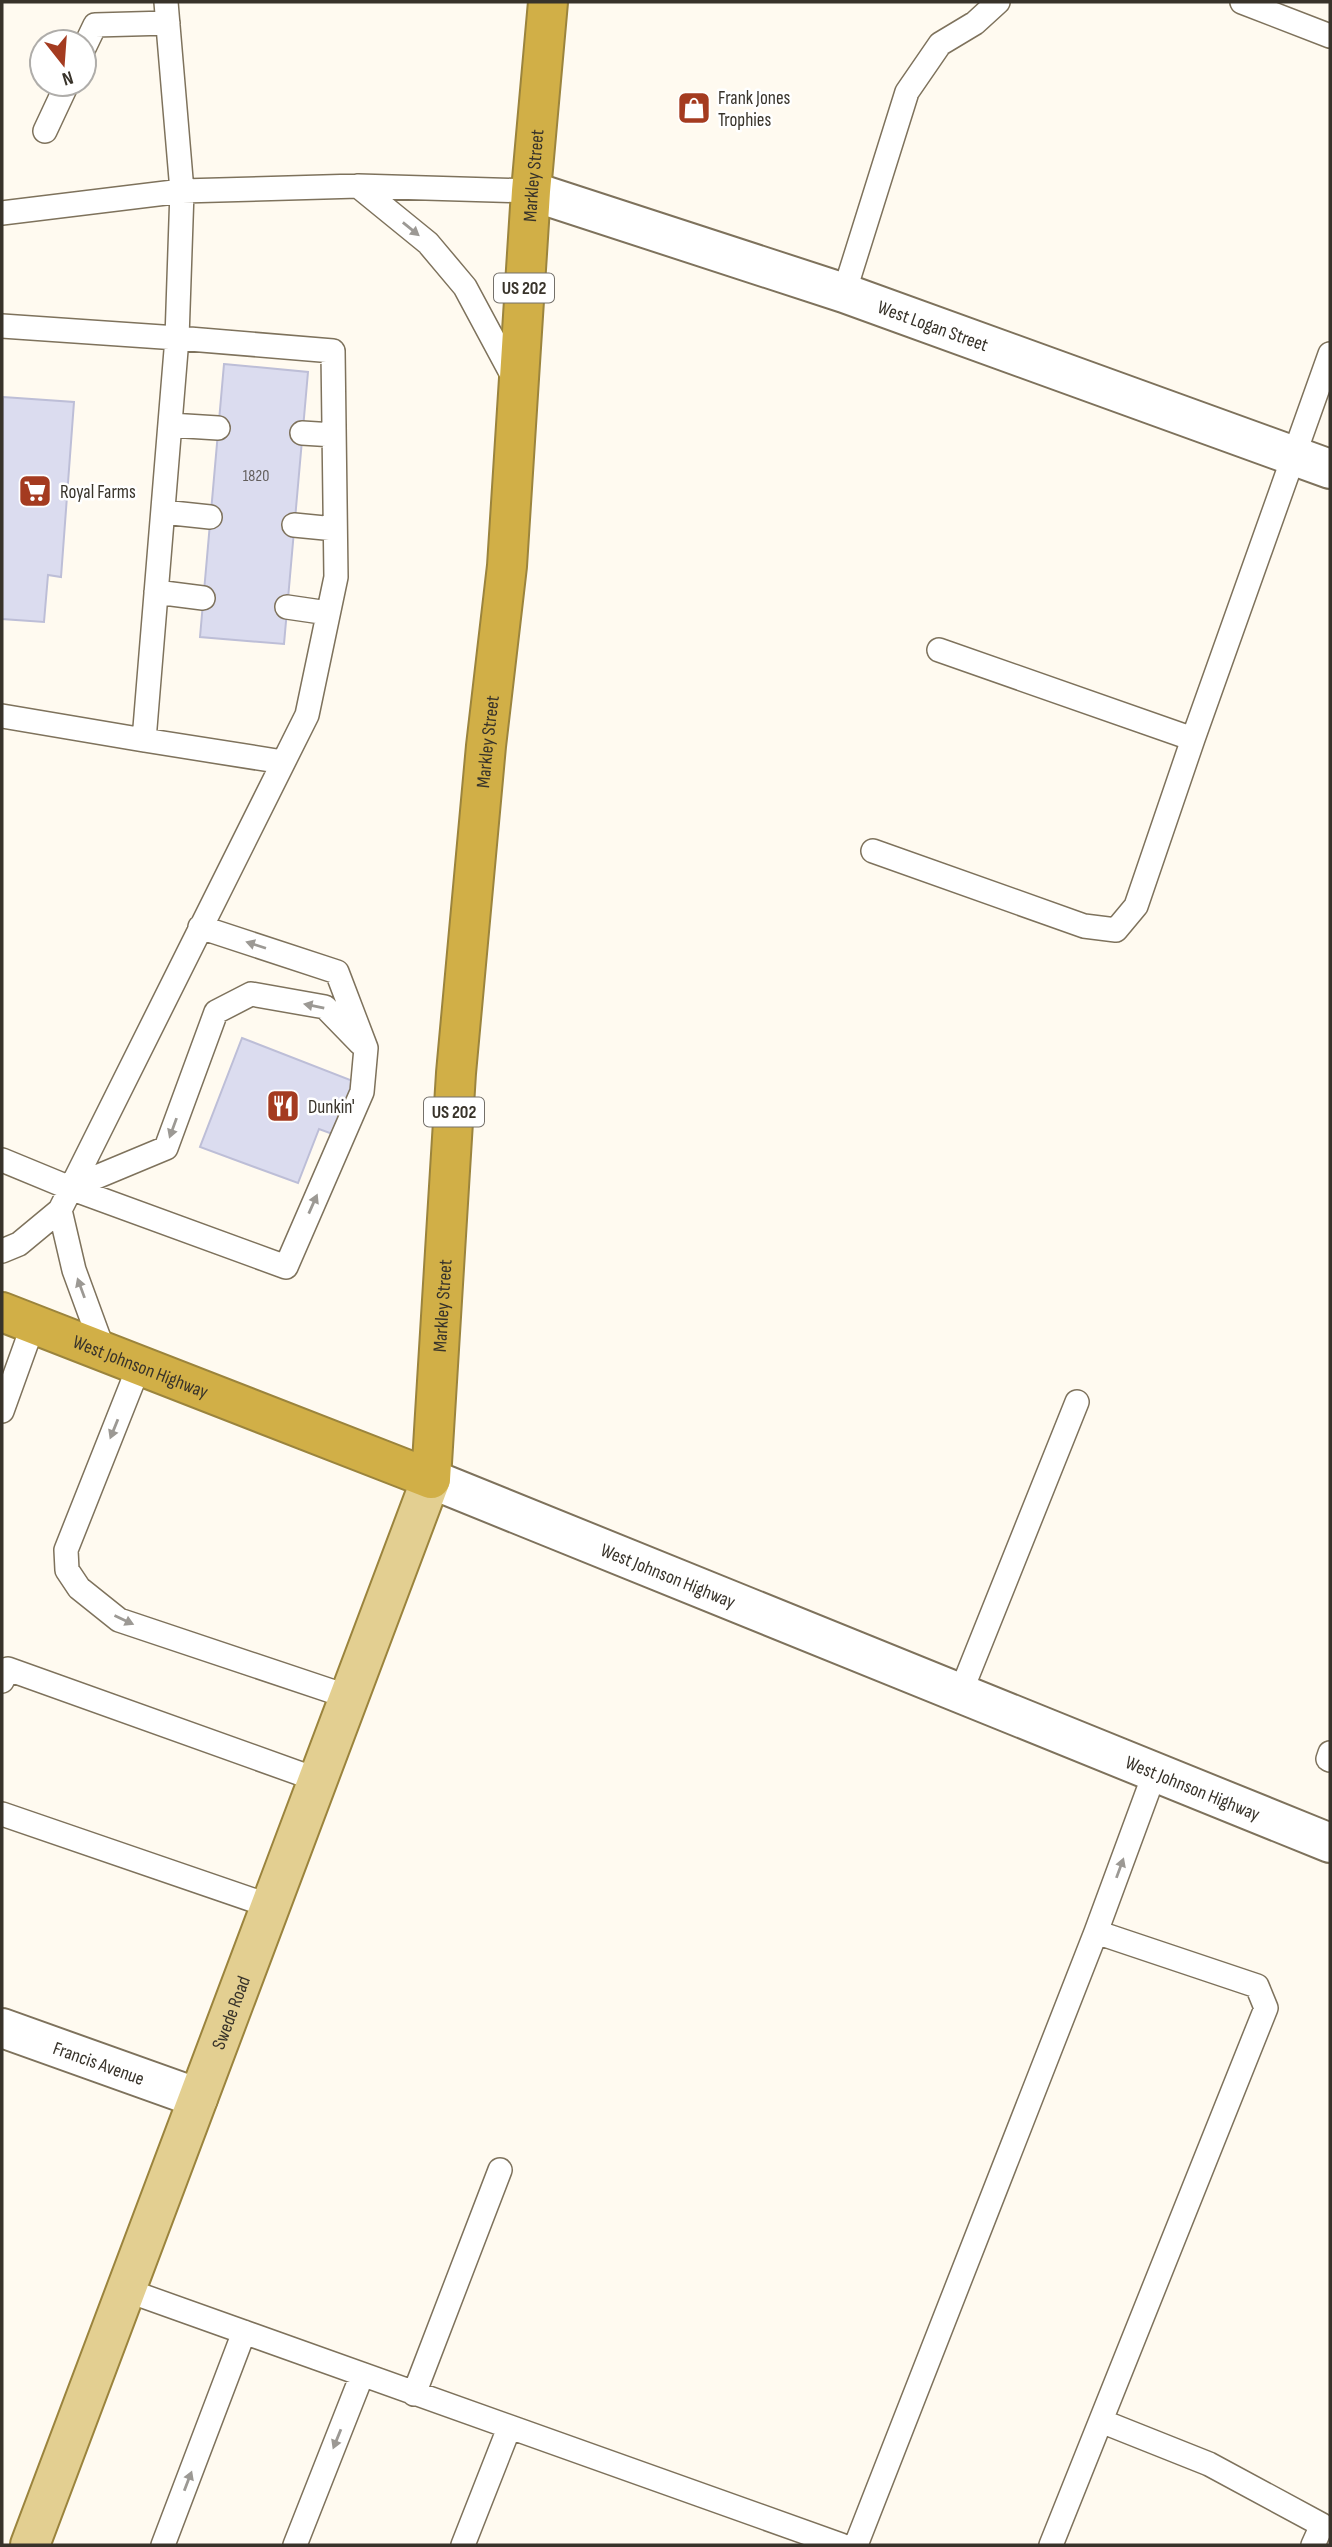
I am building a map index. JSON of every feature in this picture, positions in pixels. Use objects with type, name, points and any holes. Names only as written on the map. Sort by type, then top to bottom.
[{"type":"highway","name":"Markley Street","points":[[431,1479],[456,1073],[486,746],[508,566],[517,384],[548,2]]},
{"type":"highway","name":"West Johnson Highway","points":[[17,1319],[431,1479]]},
{"type":"main road","name":"Swede Road","points":[[30,2545],[431,1479]]},
{"type":"street","name":"West Logan Street","points":[[531,191],[844,293],[1330,469]]},
{"type":"street","name":"West Johnson Highway","points":[[431,1479],[1330,1843]]},
{"type":"street","name":"Francis Avenue","points":[[2,2028],[198,2098]]},
{"type":"lane","points":[[844,293],[907,92],[940,44],[975,23],[998,2]]},
{"type":"lane","points":[[1242,2],[1330,36]]},
{"type":"lane","points":[[94,28],[95,25],[167,13],[182,191],[177,338],[144,740]]},
{"type":"lane","points":[[45,131],[60,98]]},
{"type":"lane","points":[[2,213],[182,191],[358,186],[531,191]]},
{"type":"lane","points":[[358,186],[428,243],[465,288],[517,384]]},
{"type":"lane","points":[[2,326],[333,351],[336,578],[307,715],[284,762],[60,1210],[19,1244],[2,1251]]},
{"type":"lane","points":[[873,851],[1084,926],[1116,930],[1136,906],[1192,739],[1330,354]]},
{"type":"lane","points":[[170,425],[219,428]]},
{"type":"lane","points":[[302,433],[334,435]]},
{"type":"lane","points":[[163,512],[210,517]]},
{"type":"lane","points":[[294,525],[335,529]]},
{"type":"lane","points":[[156,592],[203,598]]},
{"type":"lane","points":[[287,607],[328,613]]},
{"type":"lane","points":[[939,650],[1192,739]]},
{"type":"lane","points":[[2,716],[284,762]]},
{"type":"lane","points":[[2,1160],[70,1188],[286,1267],[362,1092],[366,1048],[337,972],[201,927]]},
{"type":"lane","points":[[70,1188],[166,1148],[216,1012],[251,994],[325,1007],[366,1048]]},
{"type":"lane","points":[[60,1210],[74,1270],[103,1352]]},
{"type":"lane","points":[[2,1411],[17,1319]]},
{"type":"lane","points":[[139,1366],[66,1550],[66,1570],[79,1588],[119,1620],[349,1697]]},
{"type":"lane","points":[[960,1694],[1077,1402]]},
{"type":"lane","points":[[2,1681],[8,1669],[318,1780]]},
{"type":"lane","points":[[1330,1753],[1330,1760]]},
{"type":"lane","points":[[856,2545],[1096,1932],[1155,1772]]},
{"type":"lane","points":[[2,1814],[270,1906]]},
{"type":"lane","points":[[1051,2545],[1266,2008],[1257,1986],[1096,1932]]},
{"type":"lane","points":[[414,2394],[500,2170]]},
{"type":"lane","points":[[126,2290],[841,2545]]},
{"type":"lane","points":[[163,2545],[244,2332]]},
{"type":"lane","points":[[295,2545],[362,2375]]},
{"type":"lane","points":[[1101,2421],[1209,2464],[1322,2534]]},
{"type":"lane","points":[[463,2545],[509,2428]]},
{"type":"building","points":[[224,364],[308,372],[284,644],[200,637]]},
{"type":"building","name":"Royal Farms","points":[[3,397],[74,402],[61,577],[48,575],[44,622],[2,619]]},
{"type":"building","name":"Dunkin'","points":[[242,1038],[358,1083],[338,1136],[319,1129],[298,1183],[200,1147]]},
{"type":"place","name":"Frank Jones Trophies","points":[[694,108]]},
{"type":"place","name":"Royal Farms","points":[[35,491]]},
{"type":"place","name":"Dunkin'","points":[[283,1106]]}]
